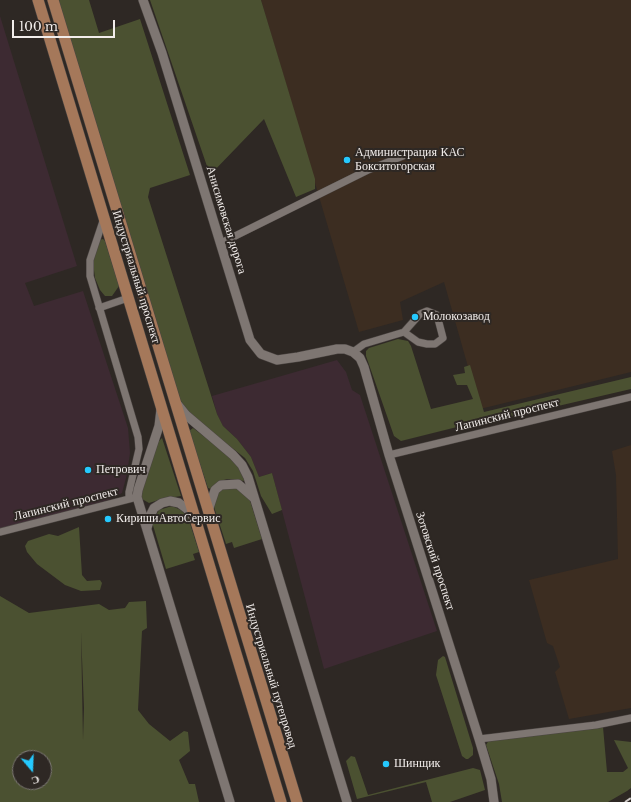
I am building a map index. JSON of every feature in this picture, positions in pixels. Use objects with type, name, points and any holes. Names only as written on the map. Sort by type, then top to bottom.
[{"type":"main road","name":"Индустриальный проспект","points":[[38,0],[161,404],[207,562],[281,802]]},
{"type":"main road","name":"Индустриальный проспект","points":[[53,0],[221,557]]},
{"type":"main road","name":"Индустриальный путепровод","points":[[221,557],[296,802]]},
{"type":"street","name":"Анисимовская дорога","points":[[143,0],[162,53],[250,340],[261,354],[277,360],[337,349],[353,352]]},
{"type":"street","points":[[221,243],[368,170],[408,154]]},
{"type":"street","points":[[104,218],[90,260],[89,268],[93,288],[134,420],[139,449],[129,492],[147,532],[230,802]]},
{"type":"street","points":[[100,308],[128,298]]},
{"type":"street","points":[[353,352],[364,344],[404,332],[420,314],[427,311],[437,315],[444,338],[435,344],[427,344],[418,342],[404,332]]},
{"type":"street","name":"Зотовский проспект","points":[[353,352],[360,358],[364,367],[389,455],[491,779],[494,802]]},
{"type":"street","name":"Лапинский проспект","points":[[389,455],[631,397]]},
{"type":"street","points":[[174,400],[186,415],[221,444],[242,465],[248,477],[257,500],[347,802]]},
{"type":"street","points":[[133,498],[138,490],[160,426],[161,404]]},
{"type":"street","points":[[208,513],[215,490],[222,485],[230,483],[238,484],[246,489],[257,500]]},
{"type":"street","name":"Лапинский проспект","points":[[0,532],[133,498]]},
{"type":"street","points":[[147,532],[150,514],[154,508],[162,502],[170,501],[179,503],[187,509],[194,518]]},
{"type":"street","points":[[479,739],[596,725],[631,718]]},
{"type":"shaded area","points":[[261,0],[631,0],[631,372],[480,409],[444,282],[400,302],[403,320],[359,332]]},
{"type":"shaded area","name":"Петрович","points":[[0,16],[77,266],[25,283],[34,306],[83,291],[128,428],[130,453],[122,493],[108,500],[0,529]]},
{"type":"shaded area","points":[[337,360],[346,372],[352,390],[360,395],[437,631],[324,669],[272,473],[259,477],[251,457],[237,439],[223,426],[217,414],[212,396]]},
{"type":"shaded area","points":[[631,445],[631,708],[569,719],[555,672],[560,667],[553,646],[547,643],[529,580],[618,559],[616,475],[612,451]]},
{"type":"green space","points":[[58,0],[89,0],[99,33],[140,19],[190,175],[150,188],[148,197],[217,414],[223,426],[237,439],[251,457],[259,477],[272,473],[282,510],[272,514],[261,496],[253,471],[245,458],[191,416],[182,406]]},
{"type":"green space","points":[[150,0],[261,0],[315,179],[315,189],[296,197],[264,119],[210,175]]},
{"type":"green space","points":[[103,239],[105,241],[119,286],[112,296],[105,296],[100,290],[95,278],[93,262],[99,240]]},
{"type":"green space","points":[[398,339],[408,341],[411,346],[431,409],[473,399],[467,385],[457,385],[453,375],[465,373],[464,367],[470,365],[484,412],[631,377],[631,389],[485,423],[469,424],[401,441],[394,436],[366,356],[366,351],[369,348]]},
{"type":"green space","points":[[193,428],[234,459],[245,481],[227,479],[218,482],[211,489],[208,488],[189,431]]},
{"type":"green space","points":[[162,438],[181,496],[149,503],[142,499],[141,492],[158,442]]},
{"type":"green space","points":[[237,487],[249,497],[262,539],[234,548],[232,542],[226,544],[214,507],[217,494],[224,488]]},
{"type":"green space","points":[[172,506],[183,511],[188,517],[199,552],[193,554],[195,560],[166,569],[152,522],[159,510]]},
{"type":"green space","points":[[79,527],[82,575],[87,581],[100,580],[102,583],[100,590],[81,591],[65,585],[37,564],[27,552],[25,546],[28,541],[49,534],[58,536]]},
{"type":"green space","points":[[0,596],[29,613],[99,604],[109,610],[125,608],[129,602],[146,601],[147,628],[142,631],[138,710],[149,724],[170,741],[184,731],[188,732],[190,751],[179,760],[189,784],[195,784],[199,802],[0,802]],"holes":[[[81,632],[84,708],[83,740]]]},
{"type":"green space","points":[[443,656],[445,657],[473,748],[473,755],[468,759],[462,756],[436,675],[438,660]]},
{"type":"green space","points":[[603,727],[607,772],[623,772],[628,768],[614,740],[631,742],[631,788],[627,791],[608,802],[502,802],[499,784],[486,745],[489,740]]},
{"type":"green space","points":[[351,756],[355,757],[368,795],[473,768],[480,770],[485,790],[450,802],[432,802],[426,782],[357,799],[346,761]]},
{"type":"railway","points":[[625,802],[631,798]]},
{"type":"place","name":"Администрация КАС Бокситогорская","points":[[347,160]]},
{"type":"place","name":"Молокозавод","points":[[415,317]]},
{"type":"place","name":"Петрович","points":[[88,470]]},
{"type":"place","name":"КиришиАвтоСервис","points":[[108,519]]},
{"type":"place","name":"Шинщик","points":[[386,764]]}]
